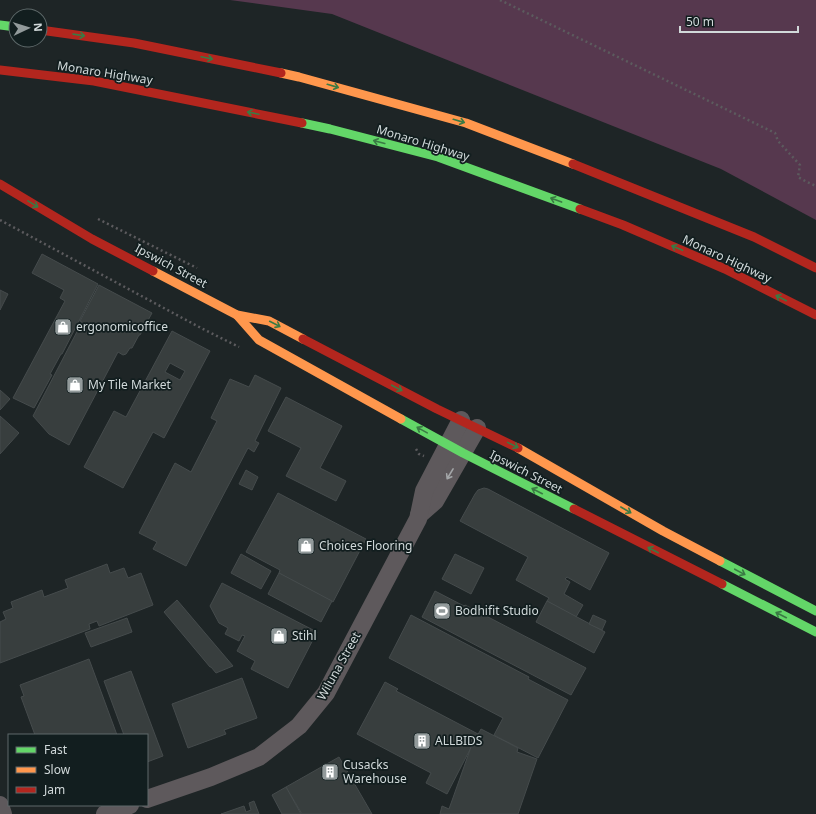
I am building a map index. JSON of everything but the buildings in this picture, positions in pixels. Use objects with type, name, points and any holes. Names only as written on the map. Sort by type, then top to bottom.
[{"type":"main road","points":[[48,31],[134,43],[299,77],[466,123],[619,182],[754,237],[816,268]]},
{"type":"main road","name":"Monaro Highway","points":[[0,70],[94,81],[219,106],[330,129],[438,158],[623,225],[725,269],[816,315]]},
{"type":"main road","name":"Ipswich Street","points":[[0,184],[92,239],[238,315],[269,321],[437,409],[523,450],[674,548],[816,632]]},
{"type":"main road","name":"Ipswich Street","points":[[31,212],[92,239]]},
{"type":"main road","name":"Ipswich Street","points":[[238,315],[259,340],[456,449],[816,611]]},
{"type":"street","name":"Wiluna Street","points":[[148,799],[211,777],[260,757],[300,726],[326,693],[419,515],[435,500],[456,449],[461,420]]},
{"type":"street","name":"Wiluna Street","points":[[456,449],[478,428]]},
{"type":"street","points":[[0,805],[3,814]]},
{"type":"street","points":[[105,814],[127,806]]},
{"type":"path","points":[[500,0],[776,133],[778,141],[800,165],[798,177],[816,186]]},
{"type":"path","points":[[94,217],[197,268]]},
{"type":"path","points":[[0,220],[241,348]]},
{"type":"path","points":[[413,443],[419,454]]},
{"type":"shaded area","points":[[230,0],[816,0],[816,220],[721,169],[332,14]]},
{"type":"traffic: fast","points":[[0,25],[8,26]]},
{"type":"traffic: fast","points":[[302,123],[438,157],[580,209]]},
{"type":"traffic: fast","points":[[401,419],[463,453],[574,509]]},
{"type":"traffic: fast","points":[[720,561],[816,611]]},
{"type":"traffic: fast","points":[[722,584],[816,632]]},
{"type":"traffic: slow","points":[[281,73],[466,123],[573,164]]},
{"type":"traffic: slow","points":[[153,271],[237,315],[269,321],[303,339]]},
{"type":"traffic: slow","points":[[237,315],[259,340],[401,419]]},
{"type":"traffic: slow","points":[[518,448],[663,531],[720,561]]},
{"type":"traffic: jam","points":[[48,31],[134,43],[281,73]]},
{"type":"traffic: jam","points":[[0,70],[94,81],[302,123]]},
{"type":"traffic: jam","points":[[573,164],[754,237],[816,268]]},
{"type":"traffic: jam","points":[[0,184],[92,239],[153,271]]},
{"type":"traffic: jam","points":[[580,209],[623,225],[725,269],[816,315]]},
{"type":"traffic: jam","points":[[303,339],[437,409],[518,448]]},
{"type":"traffic: jam","points":[[574,509],[722,584]]},
{"type":"place","name":"ergonomicoffice","points":[[63,327]]},
{"type":"place","name":"My Tile Market","points":[[75,385]]},
{"type":"place","name":"Choices Flooring","points":[[306,546]]},
{"type":"place","name":"Bodhifit Studio","points":[[442,611]]},
{"type":"place","name":"Stihl","points":[[279,636]]},
{"type":"place","name":"ALLBIDS","points":[[422,741]]},
{"type":"place","name":"Cusacks Warehouse","points":[[330,772]]}]
